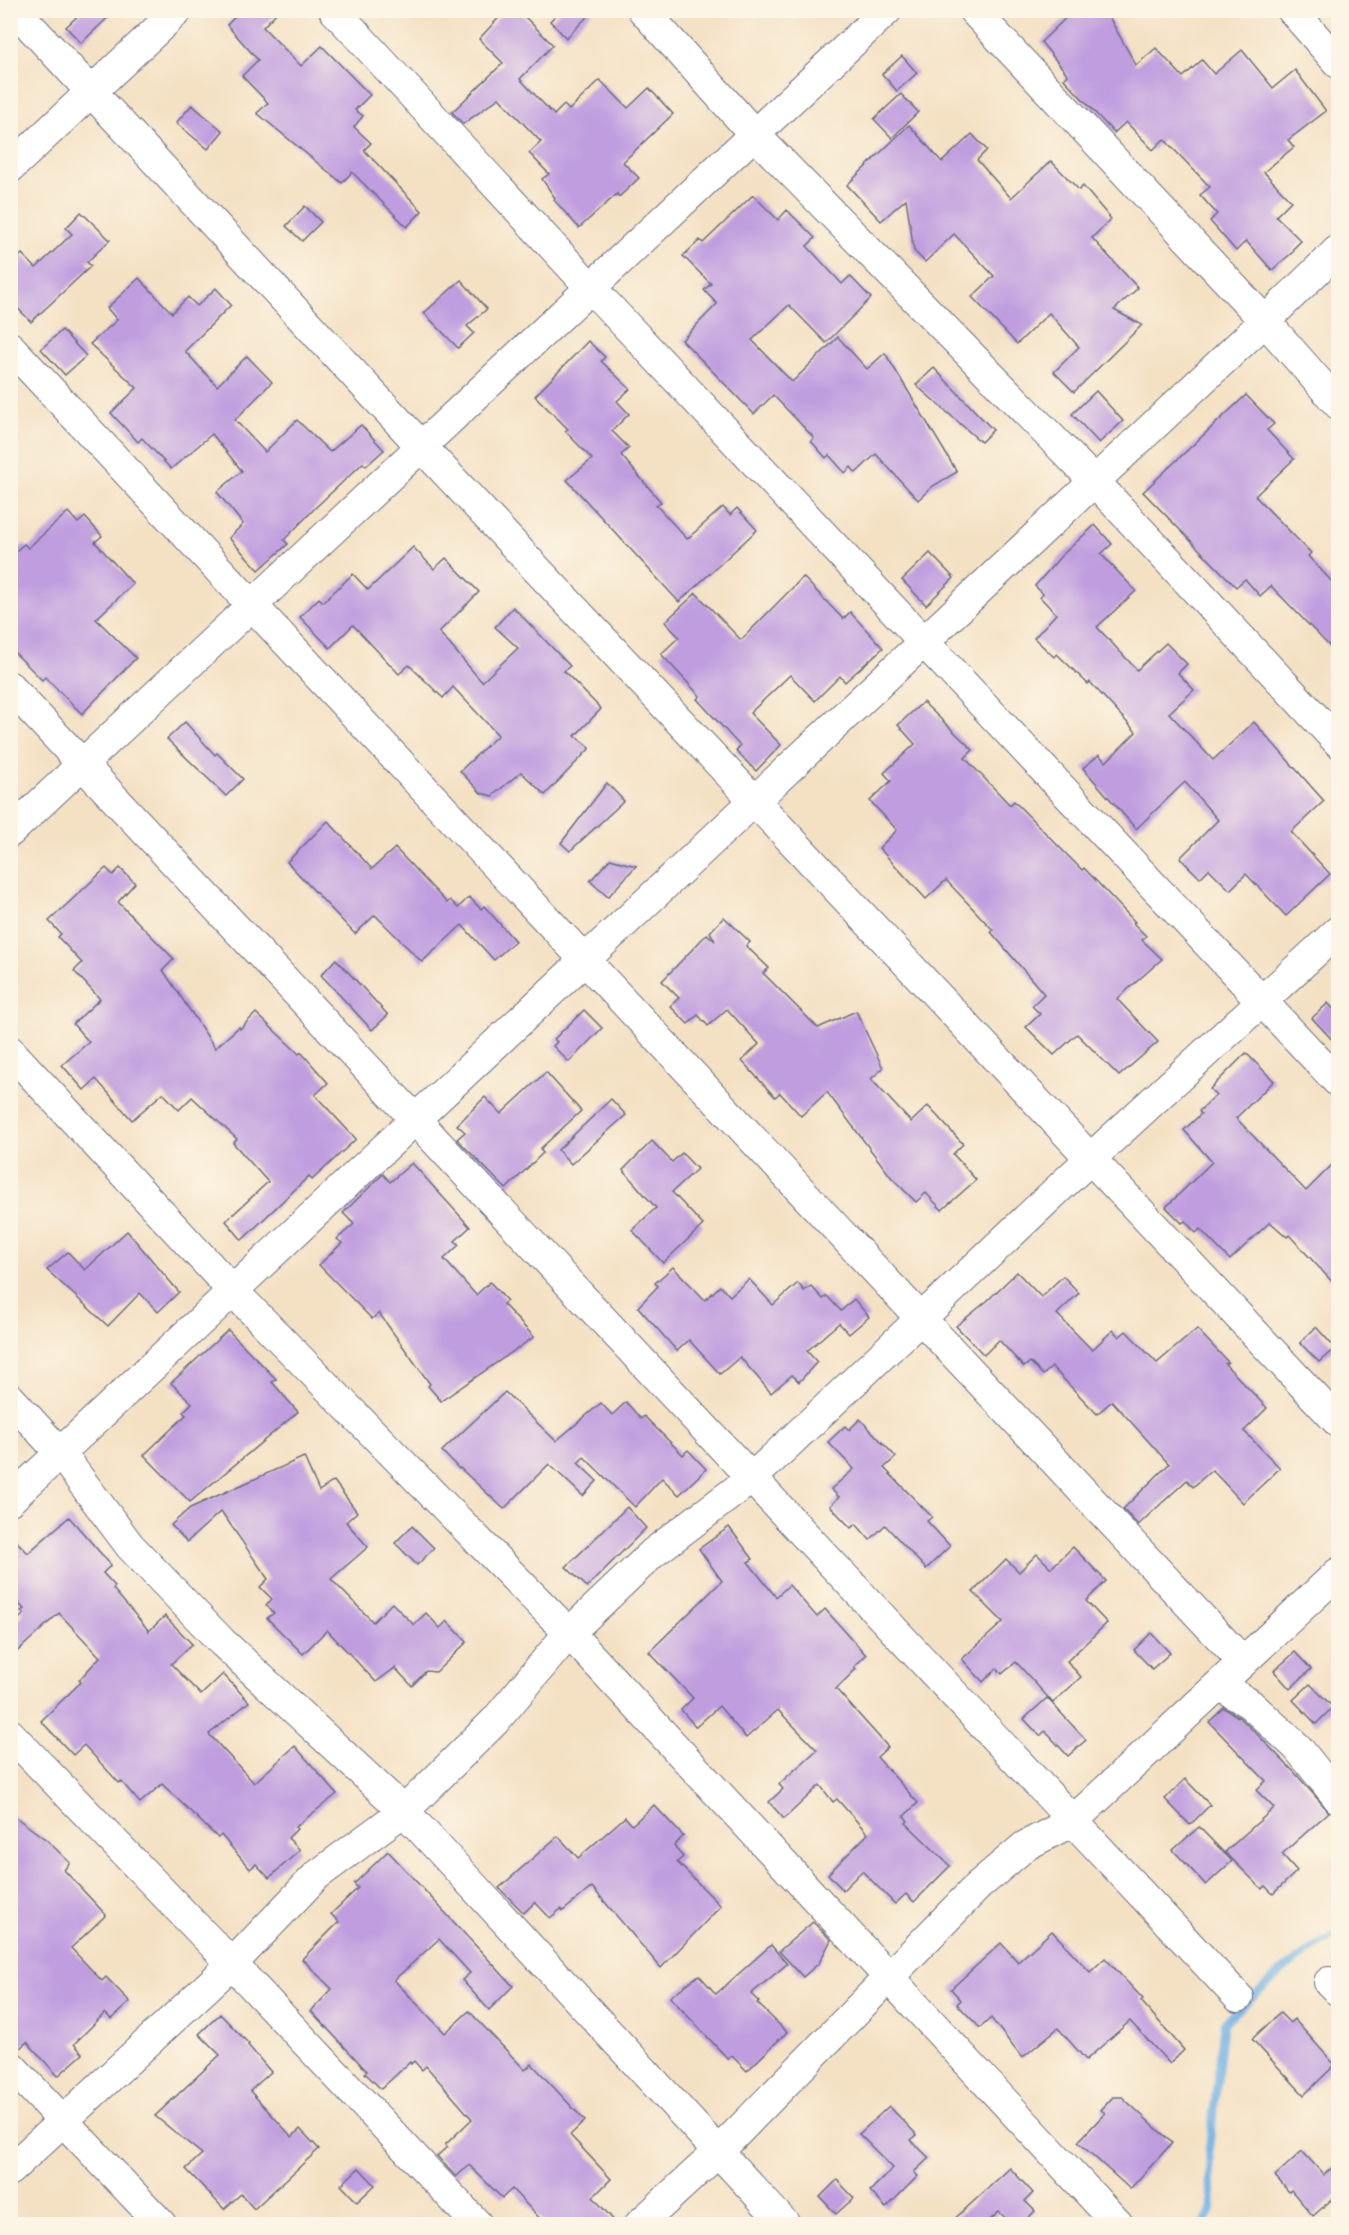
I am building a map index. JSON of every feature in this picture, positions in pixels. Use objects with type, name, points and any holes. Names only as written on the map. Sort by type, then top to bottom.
[{"type":"street","points":[[15,10],[1338,1422]]},
{"type":"street","points":[[10,168],[178,10]]},
{"type":"street","points":[[334,10],[591,288],[925,640],[1338,1082]]},
{"type":"street","points":[[643,10],[755,135],[1094,481],[1338,742]]},
{"type":"street","points":[[10,832],[887,10]]},
{"type":"street","points":[[973,10],[1265,321],[1338,404]]},
{"type":"street","points":[[1292,10],[1338,63]]},
{"type":"street","points":[[10,1500],[1338,250]]},
{"type":"street","points":[[10,347],[1243,1662]]},
{"type":"street","points":[[10,687],[1239,1997]]},
{"type":"street","points":[[10,2170],[232,1964],[316,1876],[404,1811],[495,1721],[569,1633],[653,1553],[752,1478],[1091,1158],[1338,931]]},
{"type":"street","points":[[10,1051],[232,1290],[569,1633],[1118,2224]]},
{"type":"street","points":[[10,1398],[61,1454],[130,1546],[222,1642],[404,1811],[785,2224]]},
{"type":"street","points":[[640,2224],[718,2152],[979,1885],[1025,1846],[1073,1821],[1338,1573]]},
{"type":"street","points":[[1219,1685],[1250,1704],[1297,1747],[1338,1798]]},
{"type":"street","points":[[10,1734],[232,1964],[477,2224]]},
{"type":"street","points":[[10,2065],[161,2224]]},
{"type":"building","points":[[84,10],[116,10],[81,43],[66,27]]},
{"type":"building","points":[[241,10],[279,10],[263,27],[301,66],[322,46],[370,95],[355,110],[363,116],[354,127],[371,143],[364,150],[422,211],[407,227],[352,172],[342,183],[257,113],[268,103],[242,76],[258,60],[227,25]]},
{"type":"building","points":[[506,10],[518,10],[553,45],[520,79],[554,115],[564,105],[569,110],[600,80],[628,108],[649,88],[673,114],[623,162],[639,178],[579,228],[554,200],[555,198],[542,179],[549,174],[529,153],[541,142],[499,98],[463,124],[452,112],[503,63],[479,39]]},
{"type":"building","points":[[561,10],[594,10],[566,38],[550,21]]},
{"type":"building","points":[[1074,10],[1105,10],[1136,65],[1156,48],[1183,77],[1202,60],[1214,74],[1242,50],[1273,88],[1295,70],[1326,111],[1288,140],[1294,147],[1264,172],[1291,201],[1276,216],[1301,241],[1293,249],[1294,251],[1272,270],[1246,241],[1236,251],[1210,221],[1217,214],[1200,195],[1210,187],[1164,139],[1153,150],[1126,122],[1114,133],[1064,79],[1068,75],[1041,42]]},
{"type":"building","points":[[902,56],[917,73],[897,91],[882,74]]},
{"type":"building","points":[[901,94],[918,112],[892,138],[874,119]]},
{"type":"building","points":[[192,105],[223,131],[208,149],[176,123]]},
{"type":"building","points":[[909,125],[942,162],[972,134],[987,150],[977,160],[1011,198],[1051,161],[1079,190],[1083,186],[1111,219],[1092,238],[1138,288],[1114,310],[1142,325],[1074,392],[1054,372],[1079,347],[1049,313],[1017,344],[972,297],[994,276],[954,234],[925,262],[914,251],[906,199],[881,221],[847,185]]},
{"type":"building","points":[[753,195],[778,220],[787,210],[815,238],[807,246],[842,284],[850,276],[871,298],[826,343],[789,305],[752,340],[792,382],[838,337],[867,369],[885,353],[957,472],[933,486],[918,500],[876,454],[856,473],[851,467],[845,473],[829,455],[826,458],[811,441],[814,438],[773,395],[754,414],[682,340],[717,304],[704,290],[711,284],[683,256],[700,240],[703,243]]},
{"type":"building","points":[[305,206],[321,222],[302,241],[286,226]]},
{"type":"building","points":[[81,212],[110,240],[87,262],[91,266],[31,322],[10,300],[10,264],[22,254],[36,268],[72,234],[66,228]]},
{"type":"building","points":[[139,278],[172,313],[188,297],[197,306],[216,288],[231,305],[185,351],[217,386],[247,356],[272,382],[235,420],[265,452],[297,420],[330,452],[361,425],[384,450],[366,466],[363,463],[316,507],[284,540],[288,544],[259,570],[229,538],[243,524],[217,492],[242,471],[212,434],[171,469],[142,438],[138,442],[111,413],[137,388],[90,344],[117,320],[107,308]]},
{"type":"building","points":[[461,280],[487,309],[467,326],[474,333],[458,348],[424,313]]},
{"type":"building","points":[[62,330],[86,356],[65,375],[41,349]]},
{"type":"building","points":[[588,341],[605,357],[601,361],[630,389],[617,401],[629,414],[612,431],[629,448],[621,455],[661,502],[656,505],[687,539],[723,507],[730,515],[737,508],[757,530],[679,602],[567,480],[592,459],[565,431],[568,429],[535,396]]},
{"type":"building","points":[[934,368],[993,430],[981,442],[916,385]]},
{"type":"building","points":[[1096,391],[1123,421],[1099,443],[1072,414]]},
{"type":"building","points":[[1246,395],[1274,424],[1267,430],[1294,459],[1255,496],[1311,553],[1308,556],[1338,588],[1338,655],[1271,586],[1260,596],[1245,579],[1236,587],[1143,492]]},
{"type":"building","points":[[68,512],[78,523],[85,517],[102,536],[95,542],[133,584],[96,619],[136,658],[82,714],[45,677],[42,680],[10,648],[10,556],[24,544],[28,548]]},
{"type":"building","points":[[1095,525],[1112,544],[1101,554],[1136,591],[1097,627],[1137,670],[1166,643],[1187,664],[1178,673],[1194,690],[1169,713],[1213,760],[1254,722],[1324,801],[1291,832],[1330,874],[1286,916],[1246,874],[1230,890],[1209,869],[1200,878],[1180,858],[1218,820],[1185,782],[1136,829],[1083,768],[1099,755],[1106,762],[1136,732],[1090,682],[1088,684],[1057,654],[1054,657],[1034,638],[1056,614],[1040,597],[1043,594],[1035,586],[1061,556]]},
{"type":"building","points":[[413,547],[434,569],[446,558],[479,592],[439,632],[482,682],[518,648],[495,627],[513,607],[570,666],[564,671],[601,709],[575,736],[590,748],[545,795],[521,772],[492,796],[481,793],[460,771],[498,735],[453,687],[443,698],[409,665],[399,674],[353,625],[330,648],[300,617],[319,598],[323,602],[353,574],[368,590]]},
{"type":"building","points":[[930,553],[954,578],[926,605],[902,580]]},
{"type":"building","points":[[803,577],[843,619],[850,612],[883,648],[845,682],[840,676],[815,701],[790,675],[750,713],[781,745],[756,771],[736,751],[740,746],[697,699],[700,696],[661,654],[679,637],[665,622],[696,593],[741,640]]},
{"type":"building","points":[[923,702],[973,750],[965,758],[1010,805],[1014,801],[1082,870],[1084,868],[1135,922],[1133,923],[1146,936],[1142,940],[1162,959],[1117,999],[1158,1042],[1119,1076],[1077,1034],[1054,1055],[1026,1027],[1040,1014],[1032,1006],[1044,994],[991,932],[993,930],[946,880],[926,899],[879,848],[897,830],[870,801],[891,781],[884,773],[915,744],[898,725]]},
{"type":"building","points":[[185,722],[215,755],[217,753],[243,779],[226,796],[167,739]]},
{"type":"building","points":[[607,783],[624,801],[570,851],[561,843]]},
{"type":"building","points":[[328,821],[372,869],[395,848],[447,903],[450,900],[458,908],[469,897],[481,909],[484,906],[515,941],[494,960],[462,925],[422,962],[375,915],[355,934],[287,862]]},
{"type":"building","points":[[610,859],[636,866],[608,897],[590,881]]},
{"type":"building","points":[[106,868],[113,875],[120,868],[135,883],[118,902],[174,959],[163,970],[215,1048],[256,1013],[299,1054],[301,1052],[328,1083],[315,1095],[356,1139],[312,1180],[309,1176],[242,1240],[226,1221],[268,1182],[233,1143],[237,1139],[192,1097],[179,1110],[163,1093],[132,1120],[96,1079],[84,1090],[62,1065],[89,1042],[73,1024],[100,999],[74,971],[82,963],[58,937],[61,934],[49,921]]},
{"type":"building","points":[[724,917],[750,942],[746,946],[769,968],[763,973],[818,1028],[856,1011],[883,1068],[871,1079],[911,1122],[928,1106],[963,1144],[953,1154],[976,1180],[942,1210],[926,1193],[916,1202],[891,1177],[827,1092],[801,1116],[780,1093],[775,1097],[742,1061],[759,1044],[727,1009],[708,1026],[698,1015],[688,1024],[670,1006],[679,998],[662,981],[707,934],[715,941],[710,932]]},
{"type":"building","points":[[336,959],[388,1015],[372,1030],[321,975]]},
{"type":"building","points":[[1328,1003],[1338,1014],[1338,1046],[1312,1018]]},
{"type":"building","points":[[584,1010],[602,1028],[569,1062],[553,1046],[557,1042],[554,1039]]},
{"type":"building","points":[[1246,1053],[1274,1081],[1236,1118],[1306,1191],[1338,1159],[1338,1288],[1289,1235],[1287,1237],[1270,1222],[1230,1260],[1200,1229],[1196,1233],[1185,1221],[1182,1223],[1166,1207],[1212,1162],[1184,1130],[1216,1095],[1210,1089]]},
{"type":"building","points":[[546,1072],[581,1111],[540,1149],[543,1153],[506,1189],[457,1139],[465,1132],[457,1125],[485,1097],[501,1114]]},
{"type":"building","points":[[611,1099],[626,1115],[571,1164],[558,1150]]},
{"type":"building","points":[[652,1141],[672,1162],[682,1153],[697,1169],[672,1192],[703,1225],[663,1263],[632,1230],[656,1208],[623,1170]]},
{"type":"building","points":[[412,1163],[470,1227],[455,1241],[459,1245],[444,1259],[476,1295],[490,1282],[507,1301],[503,1304],[534,1337],[441,1401],[428,1386],[430,1384],[379,1313],[372,1319],[319,1265],[342,1243],[337,1239],[354,1224],[343,1213],[383,1174],[390,1182]]},
{"type":"building","points":[[127,1231],[179,1292],[158,1312],[140,1293],[108,1326],[47,1270],[68,1252],[85,1270]]},
{"type":"building","points":[[673,1267],[705,1300],[720,1286],[730,1296],[749,1279],[773,1305],[798,1283],[804,1291],[811,1286],[823,1299],[827,1296],[841,1311],[854,1299],[869,1317],[849,1334],[839,1323],[807,1351],[817,1362],[799,1382],[792,1375],[771,1393],[740,1357],[720,1374],[689,1340],[677,1351],[638,1307],[658,1286],[655,1283]]},
{"type":"building","points":[[1017,1272],[1041,1297],[1063,1276],[1079,1293],[1057,1314],[1092,1350],[1113,1330],[1119,1337],[1126,1331],[1157,1363],[1197,1329],[1228,1362],[1225,1364],[1267,1408],[1244,1431],[1280,1468],[1243,1503],[1212,1470],[1193,1487],[1187,1480],[1138,1525],[1123,1509],[1169,1464],[1112,1401],[1097,1414],[1052,1367],[1043,1375],[1030,1362],[1024,1367],[999,1340],[984,1355],[956,1326],[987,1301]]},
{"type":"building","points":[[1316,1327],[1335,1348],[1319,1362],[1300,1343]]},
{"type":"building","points":[[228,1330],[276,1379],[272,1382],[298,1412],[190,1502],[144,1455],[186,1415],[183,1412],[192,1403],[171,1383]]},
{"type":"building","points":[[505,1392],[556,1441],[601,1403],[612,1415],[626,1402],[641,1419],[644,1416],[683,1455],[688,1450],[706,1469],[679,1495],[662,1478],[635,1507],[584,1457],[578,1463],[597,1481],[583,1496],[549,1464],[504,1509],[442,1451]]},
{"type":"building","points":[[860,1419],[896,1457],[884,1468],[932,1517],[927,1521],[950,1546],[926,1569],[885,1525],[870,1540],[856,1524],[851,1528],[830,1506],[839,1497],[831,1489],[854,1469],[828,1442],[845,1426],[849,1430]]},
{"type":"building","points":[[304,1457],[319,1491],[334,1481],[357,1512],[346,1522],[368,1547],[331,1579],[373,1622],[392,1603],[414,1625],[426,1613],[440,1628],[447,1621],[467,1642],[436,1672],[426,1671],[412,1686],[395,1668],[376,1682],[327,1630],[303,1654],[267,1618],[274,1613],[266,1605],[272,1599],[260,1587],[268,1579],[221,1511],[187,1542],[171,1525],[190,1508]]},
{"type":"building","points":[[627,1507],[646,1528],[587,1587],[566,1567]]},
{"type":"building","points":[[69,1517],[111,1565],[103,1573],[115,1586],[113,1589],[149,1631],[165,1616],[192,1644],[171,1664],[201,1695],[223,1674],[249,1702],[209,1734],[254,1783],[295,1746],[337,1794],[295,1827],[297,1829],[288,1838],[300,1850],[269,1878],[256,1864],[250,1869],[221,1835],[218,1838],[162,1784],[140,1803],[84,1745],[73,1755],[41,1721],[81,1682],[79,1680],[100,1657],[59,1613],[10,1658],[10,1627],[24,1614],[21,1611],[24,1609],[10,1594],[10,1535],[28,1553]]},
{"type":"building","points":[[412,1526],[434,1548],[417,1565],[395,1543]]},
{"type":"building","points":[[729,1527],[753,1559],[748,1562],[776,1597],[789,1585],[817,1617],[825,1609],[866,1655],[836,1689],[888,1747],[877,1757],[918,1803],[904,1816],[908,1821],[906,1823],[950,1866],[914,1902],[906,1894],[895,1904],[862,1871],[843,1890],[828,1874],[868,1834],[837,1799],[833,1802],[820,1785],[784,1819],[769,1802],[783,1789],[779,1784],[817,1750],[778,1710],[746,1738],[719,1706],[696,1727],[681,1710],[693,1698],[649,1652],[722,1581],[699,1549]]},
{"type":"building","points":[[1073,1547],[1106,1581],[1086,1601],[1107,1623],[1067,1661],[1081,1677],[1053,1703],[1016,1662],[1002,1674],[997,1668],[983,1682],[962,1659],[1003,1622],[973,1592],[1006,1559],[1019,1572],[1037,1554],[1051,1568]]},
{"type":"building","points":[[1151,1633],[1170,1653],[1152,1669],[1134,1650]]},
{"type":"building","points":[[1295,1652],[1311,1669],[1290,1689],[1274,1671]]},
{"type":"building","points":[[1310,1684],[1333,1707],[1316,1724],[1293,1700]]},
{"type":"building","points":[[1047,1698],[1086,1740],[1068,1756],[1045,1731],[1040,1736],[1024,1719]]},
{"type":"building","points":[[1224,1708],[1240,1718],[1257,1734],[1329,1812],[1282,1854],[1297,1871],[1273,1894],[1265,1886],[1262,1889],[1225,1852],[1274,1808],[1256,1790],[1266,1781],[1209,1722]]},
{"type":"building","points":[[1185,1779],[1210,1805],[1190,1825],[1165,1799]]},
{"type":"building","points":[[654,1805],[683,1836],[674,1846],[683,1857],[677,1862],[721,1906],[661,1968],[592,1887],[563,1911],[561,1909],[550,1918],[535,1902],[524,1913],[499,1888],[558,1836],[578,1858],[625,1817],[632,1825]]},
{"type":"building","points":[[10,1813],[48,1841],[70,1863],[64,1870],[106,1915],[71,1948],[102,1981],[106,1977],[130,2002],[111,2019],[105,2013],[74,2044],[83,2054],[58,2076],[27,2042],[18,2050],[10,2048]]},
{"type":"building","points":[[1199,1827],[1232,1861],[1206,1885],[1173,1850]]},
{"type":"building","points":[[388,1851],[513,1986],[489,2010],[462,1980],[470,1973],[439,1939],[394,1980],[445,2033],[469,2011],[525,2070],[532,2064],[585,2121],[570,2135],[611,2179],[593,2197],[617,2224],[545,2224],[512,2189],[502,2198],[469,2165],[456,2177],[437,2156],[472,2119],[426,2066],[422,2070],[414,2061],[411,2064],[410,2062],[381,2089],[311,2011],[332,1989],[302,1959],[339,1922],[331,1914],[358,1888],[354,1884]]},
{"type":"building","points":[[813,1922],[831,1940],[819,1963],[803,1977],[779,1951]]},
{"type":"building","points":[[1052,1931],[1090,1972],[1105,1958],[1143,1999],[1141,2001],[1184,2050],[1170,2064],[1130,2021],[1086,2060],[1058,2028],[1022,2058],[991,2018],[980,2028],[957,2004],[961,2000],[951,1989],[1001,1943],[1018,1962]]},
{"type":"building","points":[[771,1945],[787,1964],[751,1994],[759,2002],[757,2003],[787,2032],[747,2071],[732,2056],[728,2059],[670,1997],[699,1975],[716,1994]]},
{"type":"building","points":[[1280,2013],[1290,2023],[1294,2019],[1335,2065],[1304,2095],[1252,2039]]},
{"type":"building","points":[[220,2014],[249,2044],[271,2072],[250,2091],[292,2137],[300,2129],[319,2149],[254,2209],[241,2194],[224,2209],[186,2169],[202,2154],[155,2116],[220,2055],[199,2034]]},
{"type":"building","points":[[1113,2097],[1122,2097],[1172,2143],[1130,2189],[1078,2142],[1105,2113],[1101,2110]]},
{"type":"building","points":[[889,2106],[917,2135],[911,2140],[929,2158],[914,2172],[918,2176],[886,2208],[870,2191],[893,2168],[859,2134]]},
{"type":"building","points":[[1302,2151],[1324,2175],[1338,2162],[1338,2194],[1313,2216],[1291,2190],[1289,2192],[1275,2176]]},
{"type":"building","points":[[359,2168],[375,2185],[357,2202],[341,2185]]},
{"type":"building","points":[[1010,2168],[1033,2193],[1025,2201],[1035,2211],[1022,2224],[1012,2224],[999,2212],[985,2224],[949,2224]]},
{"type":"building","points":[[837,2180],[854,2198],[836,2214],[820,2197]]},
{"type":"waterway","points":[[1204,2224],[1212,2210],[1209,2149],[1224,2023],[1307,1952],[1338,1934]]}]
